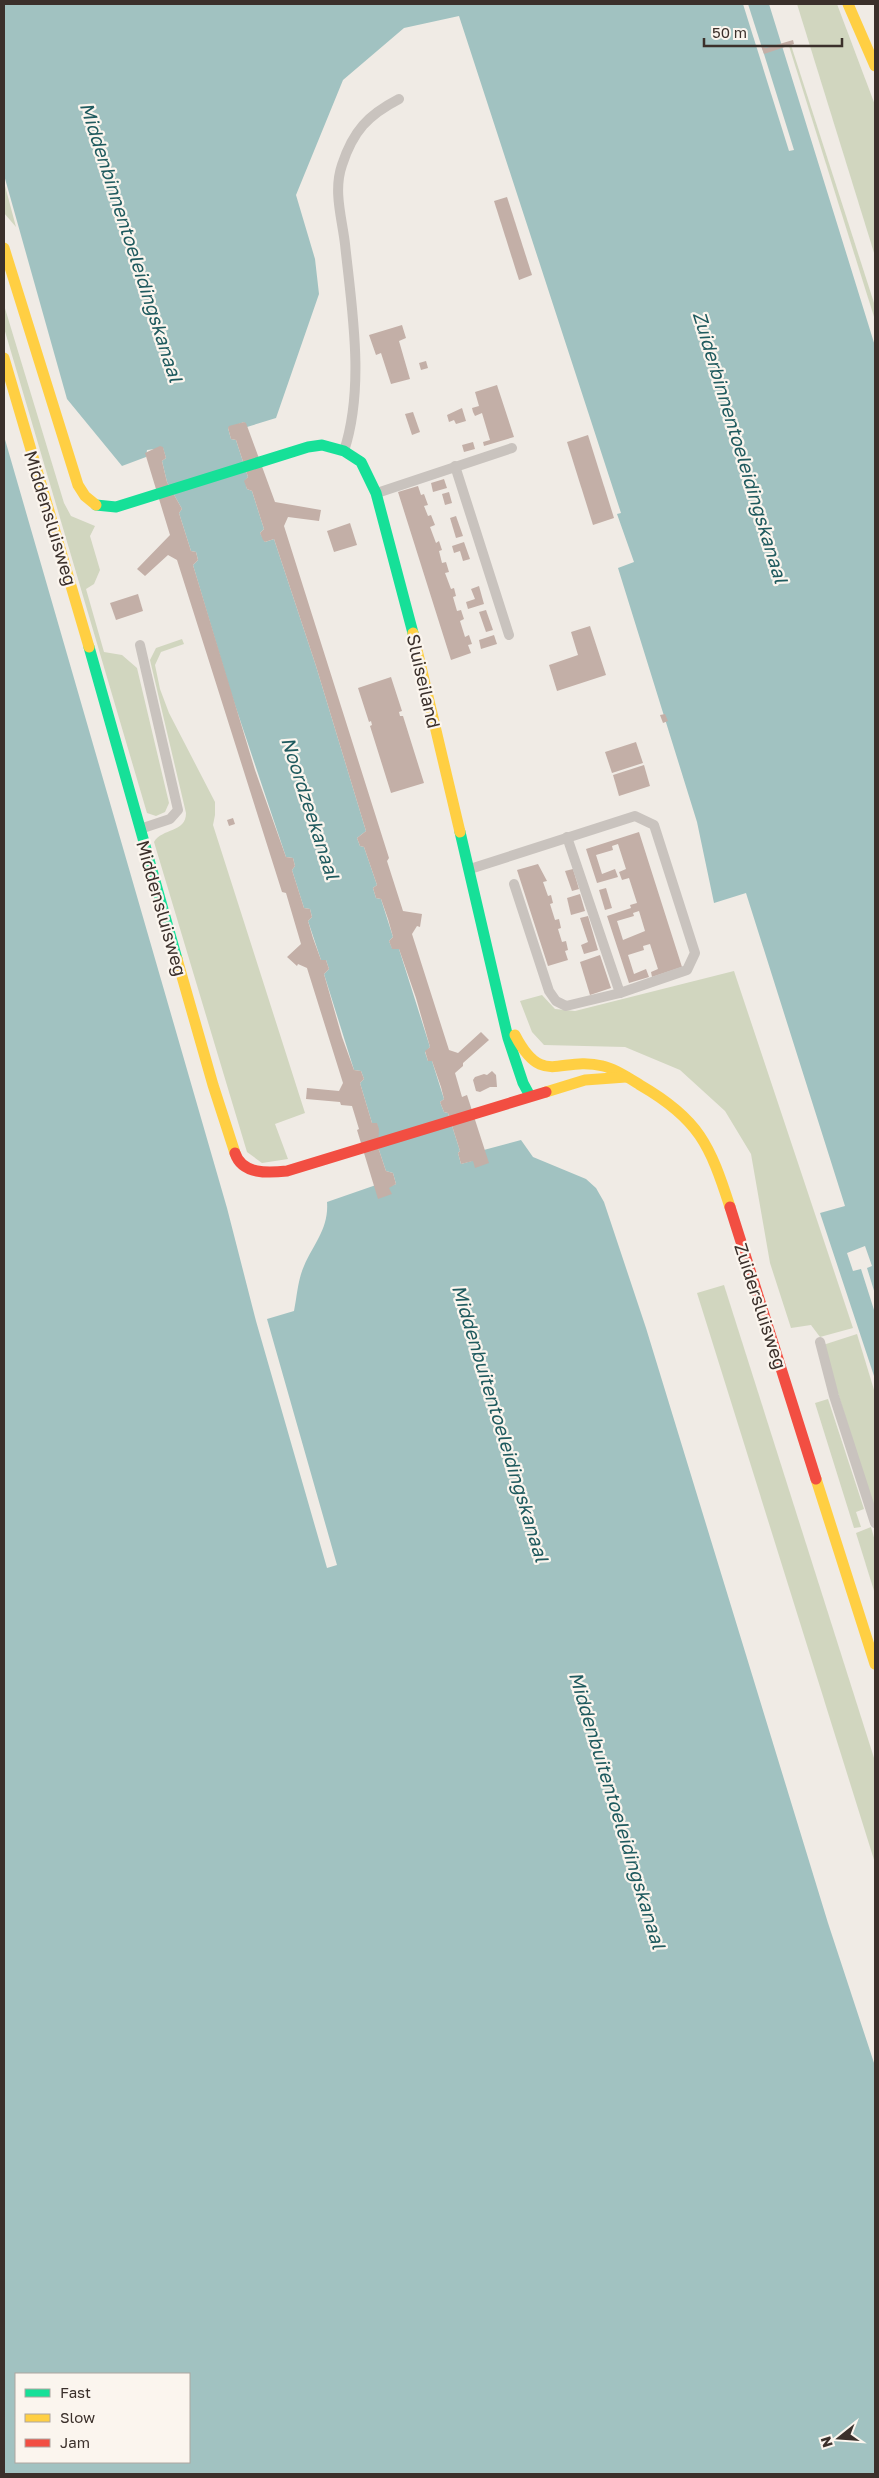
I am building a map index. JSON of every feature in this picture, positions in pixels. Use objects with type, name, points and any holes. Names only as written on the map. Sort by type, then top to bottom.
[{"type":"street","points":[[848,4],[875,66]]},
{"type":"street","name":"Sluiseiland","points":[[4,248],[78,485],[88,502],[97,506],[116,507],[278,456],[322,445],[344,451],[361,462],[376,493],[401,583],[508,1038],[522,1083],[538,1083],[526,1056],[519,1046],[502,1006]]},
{"type":"street","name":"Middensluisweg","points":[[4,358],[92,658],[228,1137],[237,1159],[245,1167],[262,1174],[287,1171],[350,1153],[476,1112],[517,1102],[538,1083]]},
{"type":"street","points":[[538,1083],[549,1068],[588,1064],[603,1065],[626,1077]]},
{"type":"street","points":[[538,1083],[626,1077]]},
{"type":"street","name":"Zuidersluisweg","points":[[626,1077],[672,1104],[700,1133],[717,1168],[875,1664]]},
{"type":"lane","points":[[344,451],[354,406],[354,338],[338,196],[341,167],[352,142],[364,123],[376,110],[399,98]]},
{"type":"lane","points":[[376,493],[512,448]]},
{"type":"lane","points":[[456,466],[509,635]]},
{"type":"lane","points":[[139,829],[170,820],[178,810],[140,645]]},
{"type":"lane","points":[[469,869],[634,816],[654,825],[695,953],[688,970],[620,993],[566,1006],[556,1001],[549,990],[514,884]]},
{"type":"lane","points":[[568,837],[620,993]]},
{"type":"lane","points":[[820,1342],[834,1396],[875,1523]]},
{"type":"green space","points":[[797,4],[837,4],[875,105],[875,256]]},
{"type":"green space","points":[[791,45],[875,306],[875,320],[789,46]]},
{"type":"green space","points":[[4,182],[16,227],[4,213]]},
{"type":"green space","points":[[4,305],[64,503],[71,516],[95,526],[90,536],[100,570],[94,584],[86,589],[104,652],[122,655],[137,668],[169,803],[165,812],[156,816],[147,813],[4,328]]},
{"type":"green space","points":[[182,639],[184,644],[161,652],[155,665],[160,689],[169,713],[215,802],[213,825],[305,1113],[275,1124],[288,1159],[262,1163],[247,1152],[154,842],[162,834],[182,824],[186,813],[150,660],[156,648]]},
{"type":"green space","points":[[734,971],[853,1328],[820,1337],[811,1325],[791,1328],[770,1263],[751,1154],[725,1111],[680,1070],[625,1047],[544,1045],[532,1032],[520,1001],[542,995],[555,1009],[575,1011]]},
{"type":"green space","points":[[724,1285],[875,1761],[875,1863],[697,1293]]},
{"type":"green space","points":[[857,1334],[875,1393],[875,1512],[823,1345]]},
{"type":"green space","points":[[828,1399],[864,1509],[856,1512],[861,1527],[854,1528],[815,1403]]},
{"type":"green space","points":[[871,1527],[875,1541],[875,1594],[856,1533]]},
{"type":"water","points":[[4,4],[769,4],[875,346],[875,1379],[820,1213],[845,1206],[746,893],[714,903],[697,822],[618,568],[634,562],[617,514],[621,513],[459,16],[404,28],[343,80],[296,195],[315,259],[319,294],[276,418],[247,427],[244,422],[228,428],[231,439],[236,440],[248,477],[245,481],[247,489],[252,491],[264,529],[260,533],[265,542],[274,539],[316,666],[366,831],[357,838],[360,846],[364,847],[377,885],[373,888],[376,898],[381,899],[393,937],[389,941],[392,948],[399,949],[430,1047],[425,1052],[428,1061],[432,1061],[444,1099],[440,1102],[444,1112],[448,1113],[460,1151],[458,1153],[461,1164],[482,1158],[480,1151],[521,1140],[533,1157],[586,1179],[596,1188],[604,1202],[646,1328],[828,1923],[875,2066],[875,2474],[4,2474],[4,436],[227,1208],[256,1321],[327,1568],[337,1565],[267,1319],[294,1311],[300,1276],[326,1220],[327,1202],[376,1185],[379,1191],[396,1184],[393,1173],[386,1171],[378,1147],[377,1123],[372,1123],[360,1083],[364,1079],[361,1071],[354,1070],[324,974],[329,969],[326,960],[321,960],[308,921],[312,917],[310,909],[304,908],[292,870],[295,866],[293,858],[286,857],[231,693],[193,565],[198,560],[196,552],[191,551],[179,513],[182,509],[167,482],[162,461],[166,458],[163,448],[147,450],[146,457],[122,466],[67,399],[4,175]]},
{"type":"pier","points":[[743,4],[748,4],[794,150],[789,151]]},
{"type":"pier","points":[[865,1246],[872,1266],[867,1268],[875,1294],[875,1313],[861,1269],[853,1271],[847,1253]]},
{"type":"building","points":[[793,40],[794,44],[764,54],[761,46],[766,48]]},
{"type":"building","points":[[507,197],[532,275],[519,280],[494,201]]},
{"type":"building","points":[[402,325],[406,338],[399,341],[410,379],[391,384],[381,353],[376,355],[369,335]]},
{"type":"building","points":[[426,361],[428,368],[421,370],[419,363]]},
{"type":"building","points":[[497,385],[514,437],[484,446],[483,442],[490,440],[482,413],[475,416],[473,412],[472,408],[479,406],[475,392]]},
{"type":"building","points":[[462,408],[466,421],[456,424],[454,420],[449,422],[447,415]]},
{"type":"building","points":[[413,412],[420,432],[412,435],[405,414]]},
{"type":"building","points":[[246,423],[275,502],[321,510],[319,521],[288,517],[284,526],[389,858],[387,861],[403,911],[422,914],[420,927],[417,926],[412,934],[449,1050],[458,1053],[481,1032],[489,1040],[463,1063],[463,1066],[455,1073],[462,1097],[467,1095],[489,1163],[475,1168],[473,1161],[461,1164],[458,1153],[460,1151],[448,1113],[444,1112],[440,1102],[444,1099],[432,1061],[428,1061],[425,1051],[430,1047],[416,998],[399,949],[392,949],[389,941],[393,937],[388,919],[381,899],[376,898],[373,888],[377,885],[364,847],[360,846],[357,838],[366,831],[316,666],[274,539],[265,542],[260,533],[264,529],[252,491],[247,489],[244,481],[248,477],[236,440],[231,439],[228,428],[229,426]]},
{"type":"building","points":[[588,435],[614,518],[593,525],[567,442]]},
{"type":"building","points":[[473,442],[475,449],[464,452],[462,445]]},
{"type":"building","points":[[160,446],[163,447],[166,458],[162,461],[167,482],[182,509],[179,513],[191,551],[196,552],[198,560],[193,565],[255,770],[286,857],[293,858],[295,866],[292,870],[304,908],[310,909],[312,917],[308,921],[313,938],[321,960],[326,960],[329,969],[324,974],[342,1037],[354,1070],[361,1071],[364,1079],[360,1083],[372,1123],[377,1123],[379,1129],[378,1147],[386,1171],[393,1173],[396,1184],[389,1188],[392,1194],[378,1199],[357,1130],[359,1129],[352,1106],[341,1105],[340,1102],[306,1099],[307,1088],[339,1091],[343,1083],[307,968],[298,964],[297,966],[287,957],[301,944],[286,893],[282,892],[177,560],[168,555],[145,576],[137,569],[170,535],[145,453]]},
{"type":"building","points":[[444,479],[447,488],[433,492],[431,483]]},
{"type":"building","points":[[418,486],[421,495],[424,494],[428,505],[424,506],[428,516],[431,515],[435,525],[430,527],[436,543],[439,541],[442,550],[439,551],[442,563],[446,562],[449,572],[445,573],[451,589],[454,588],[456,596],[453,597],[457,611],[461,610],[464,619],[460,621],[465,637],[469,635],[472,644],[468,645],[471,653],[451,660],[398,492]]},
{"type":"building","points":[[449,492],[452,503],[445,505],[442,494]]},
{"type":"building","points":[[456,516],[463,536],[456,538],[450,518]]},
{"type":"building","points":[[350,523],[357,545],[334,552],[327,531]]},
{"type":"building","points":[[464,542],[470,559],[463,561],[460,551],[454,553],[452,546]]},
{"type":"building","points":[[479,586],[484,604],[468,609],[466,602],[475,599],[471,589]]},
{"type":"building","points":[[138,594],[143,611],[116,620],[110,603]]},
{"type":"building","points":[[486,610],[493,630],[486,632],[479,612]]},
{"type":"building","points":[[590,626],[606,675],[557,691],[549,665],[578,655],[571,632]]},
{"type":"building","points":[[494,635],[497,644],[481,649],[479,640]]},
{"type":"building","points":[[391,677],[402,711],[399,712],[400,716],[403,716],[424,783],[391,793],[370,726],[372,725],[371,721],[369,722],[358,688]]},
{"type":"building","points":[[665,714],[668,721],[663,723],[660,715]]},
{"type":"building","points":[[636,742],[643,763],[612,773],[605,752]]},
{"type":"building","points":[[644,765],[650,786],[619,796],[613,775]]},
{"type":"building","points":[[233,818],[235,824],[229,826],[227,820]]},
{"type":"building","points":[[639,832],[682,967],[652,977],[651,972],[658,969],[650,944],[643,946],[644,950],[628,955],[634,974],[646,969],[649,977],[629,983],[607,916],[631,908],[630,905],[637,903],[629,878],[622,880],[619,872],[626,869],[618,844],[612,846],[613,850],[596,855],[602,874],[615,869],[618,877],[597,883],[586,849]],"holes":[[[639,911],[645,931],[623,940],[617,921],[634,916],[633,913]]]},
{"type":"building","points":[[538,864],[547,881],[543,882],[548,896],[551,895],[553,903],[550,904],[555,920],[559,919],[561,928],[558,929],[562,942],[566,941],[568,950],[565,951],[568,960],[548,966],[517,870]]},
{"type":"building","points":[[573,869],[579,889],[572,891],[565,871]]},
{"type":"building","points":[[606,888],[612,908],[605,910],[599,890]]},
{"type":"building","points":[[580,894],[585,911],[571,915],[567,898]]},
{"type":"building","points":[[588,916],[598,950],[584,954],[581,945],[588,942],[580,918]]},
{"type":"building","points":[[600,955],[611,988],[590,995],[580,962]]},
{"type":"building","points":[[492,1071],[496,1075],[497,1087],[490,1087],[480,1092],[476,1091],[473,1080],[475,1077],[487,1075]]},
{"type":"traffic: fast","points":[[96,505],[116,507],[308,447],[322,445],[344,451],[361,462],[376,493],[413,633]]},
{"type":"traffic: fast","points":[[89,647],[177,959]]},
{"type":"traffic: fast","points":[[460,832],[508,1038],[523,1083],[530,1096]]},
{"type":"traffic: slow","points":[[848,4],[875,66]]},
{"type":"traffic: slow","points":[[4,248],[78,485],[85,496],[96,505]]},
{"type":"traffic: slow","points":[[4,358],[89,647]]},
{"type":"traffic: slow","points":[[413,633],[460,832]]},
{"type":"traffic: slow","points":[[177,959],[213,1085],[235,1153]]},
{"type":"traffic: slow","points":[[515,1035],[525,1051],[535,1061],[544,1066],[588,1064],[608,1067],[618,1071],[660,1097],[689,1122],[700,1136],[716,1167],[730,1207]]},
{"type":"traffic: slow","points":[[546,1092],[585,1080],[626,1077]]},
{"type":"traffic: slow","points":[[816,1479],[875,1664]]},
{"type":"traffic: jam","points":[[235,1153],[239,1160],[250,1169],[264,1172],[287,1171],[546,1092]]},
{"type":"traffic: jam","points":[[730,1207],[816,1479]]},
{"type":"water label","name":"Middenbinnentoeleidingskanaal","points":[[132,242]]},
{"type":"water label","name":"Zuiderbinnentoeleidingskanaal","points":[[741,447]]},
{"type":"water label","name":"Noordzeekanaal","points":[[311,808]]},
{"type":"water label","name":"Middenbuitentoeleidingskanaal","points":[[501,1423]]},
{"type":"water label","name":"Middenbuitentoeleidingskanaal","points":[[618,1810]]}]
